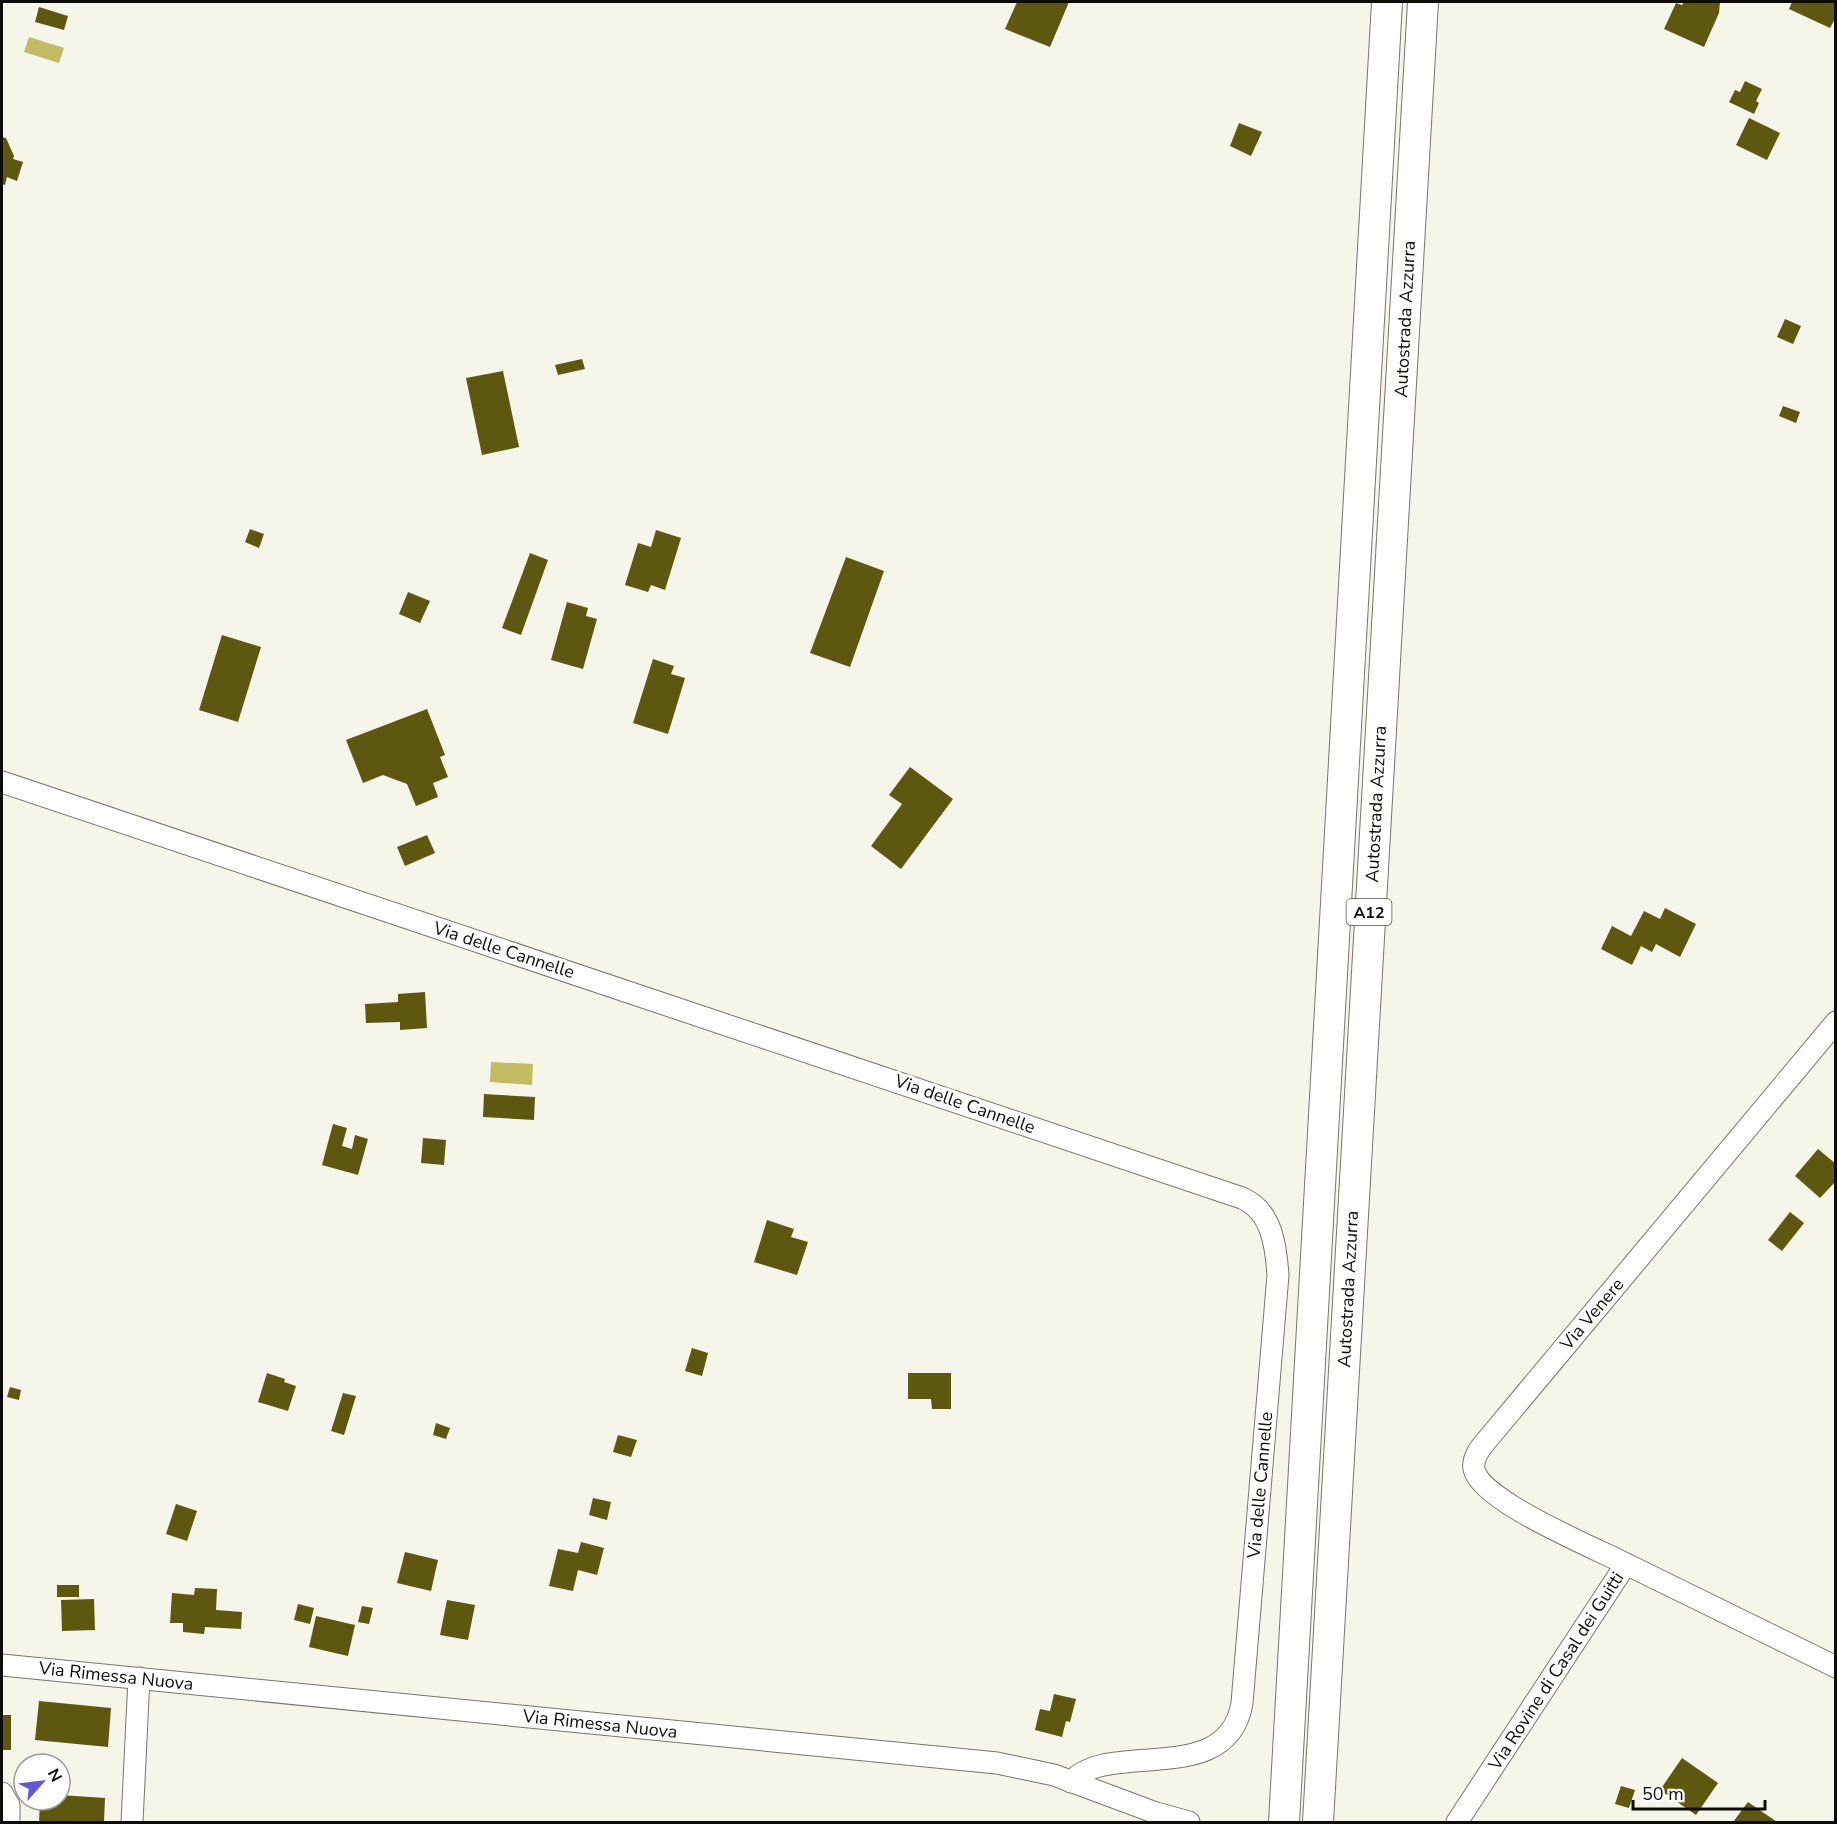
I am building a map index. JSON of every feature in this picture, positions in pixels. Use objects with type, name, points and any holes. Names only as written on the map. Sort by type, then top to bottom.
[{"type":"highway","name":"Autostrada Azzurra","points":[[1284,1822],[1388,2]]},
{"type":"highway","name":"Autostrada Azzurra","points":[[1318,1822],[1424,2]]},
{"type":"street","name":"Via delle Cannelle","points":[[2,782],[904,1083],[1242,1198],[1258,1209],[1271,1231],[1278,1275],[1240,1714],[1235,1726],[1226,1736],[1196,1753],[1174,1758],[1104,1766],[1082,1772],[1071,1782]]},
{"type":"street","name":"Via Venere","points":[[1626,1564],[1506,1504],[1481,1483],[1475,1472],[1475,1459],[1487,1440],[1832,1035]]},
{"type":"street","name":"Via Rovine di Casal dei Guitti","points":[[1457,1822],[1626,1564],[1836,1667]]},
{"type":"street","name":"Via Rimessa Nuova","points":[[2,1665],[997,1763],[1042,1772],[1156,1814],[1190,1822]]},
{"type":"street","points":[[132,1822],[139,1678]]},
{"type":"street","points":[[2,1793],[9,1805],[9,1822]]},
{"type":"shaded area","points":[[29,37],[64,48],[59,63],[24,52]]},
{"type":"shaded area","points":[[491,1062],[533,1064],[532,1085],[490,1082]]},
{"type":"building","points":[[1017,2],[1069,2],[1050,47],[1005,29]]},
{"type":"building","points":[[1684,2],[1720,2],[1719,13],[1704,47],[1664,29],[1676,3],[1682,5]]},
{"type":"building","points":[[1792,2],[1836,2],[1836,17],[1830,28],[1789,9]]},
{"type":"building","points":[[39,7],[68,16],[64,30],[35,22]]},
{"type":"building","points":[[1745,81],[1762,89],[1756,101],[1759,103],[1754,114],[1729,102],[1735,90],[1740,92]]},
{"type":"building","points":[[1749,118],[1780,133],[1767,160],[1736,145]]},
{"type":"building","points":[[1239,123],[1262,132],[1251,156],[1230,146]]},
{"type":"building","points":[[2,137],[6,138],[14,156],[13,159],[23,162],[17,181],[7,177],[5,185],[2,184]]},
{"type":"building","points":[[1785,319],[1801,326],[1793,344],[1777,337]]},
{"type":"building","points":[[582,359],[585,369],[558,375],[555,365]]},
{"type":"building","points":[[503,371],[519,447],[482,455],[466,378]]},
{"type":"building","points":[[1783,406],[1800,412],[1796,423],[1779,416]]},
{"type":"building","points":[[250,529],[264,534],[259,548],[245,542]]},
{"type":"building","points":[[656,530],[681,538],[665,590],[651,585],[648,592],[625,585],[638,543],[651,547]]},
{"type":"building","points":[[530,553],[548,560],[521,635],[502,628]]},
{"type":"building","points":[[846,557],[884,571],[850,667],[810,653]]},
{"type":"building","points":[[408,592],[430,601],[420,623],[399,614]]},
{"type":"building","points":[[567,602],[588,608],[586,616],[597,619],[583,669],[551,660]]},
{"type":"building","points":[[222,635],[261,647],[238,722],[199,710]]},
{"type":"building","points":[[653,659],[674,666],[671,674],[685,678],[668,734],[633,723]]},
{"type":"building","points":[[427,709],[445,755],[440,757],[448,777],[433,783],[438,797],[416,806],[407,784],[383,775],[363,783],[346,740]]},
{"type":"building","points":[[910,767],[953,799],[901,869],[871,846],[902,804],[889,795]]},
{"type":"building","points":[[427,835],[435,853],[405,866],[397,847]]},
{"type":"building","points":[[1665,908],[1696,924],[1680,957],[1656,944],[1652,952],[1641,946],[1632,965],[1601,949],[1612,926],[1631,936],[1644,911],[1660,919]]},
{"type":"building","points":[[425,992],[427,1028],[400,1030],[400,1022],[366,1023],[365,1004],[398,1002],[398,994]]},
{"type":"building","points":[[484,1094],[535,1097],[534,1120],[483,1117]]},
{"type":"building","points":[[333,1124],[347,1128],[342,1146],[352,1149],[355,1135],[368,1139],[358,1175],[322,1165]]},
{"type":"building","points":[[423,1138],[446,1140],[444,1165],[421,1163]]},
{"type":"building","points":[[1818,1149],[1836,1164],[1836,1181],[1820,1198],[1795,1176]]},
{"type":"building","points":[[1790,1212],[1804,1223],[1782,1251],[1768,1240]]},
{"type":"building","points":[[767,1220],[794,1229],[791,1237],[808,1242],[797,1275],[754,1262]]},
{"type":"building","points":[[692,1348],[708,1353],[702,1376],[685,1371]]},
{"type":"building","points":[[267,1373],[285,1379],[284,1382],[296,1386],[288,1411],[258,1402]]},
{"type":"building","points":[[908,1373],[951,1373],[951,1409],[932,1409],[931,1399],[908,1399]]},
{"type":"building","points":[[10,1387],[21,1390],[19,1400],[7,1397]]},
{"type":"building","points":[[343,1393],[356,1396],[344,1435],[331,1431]]},
{"type":"building","points":[[436,1423],[450,1428],[446,1439],[433,1435]]},
{"type":"building","points":[[618,1435],[637,1440],[631,1457],[613,1452]]},
{"type":"building","points":[[593,1498],[611,1502],[607,1520],[589,1515]]},
{"type":"building","points":[[176,1504],[197,1511],[187,1541],[166,1534]]},
{"type":"building","points":[[581,1542],[604,1548],[597,1575],[578,1570],[573,1591],[549,1586],[558,1549],[578,1553]]},
{"type":"building","points":[[405,1552],[438,1560],[431,1591],[397,1583]]},
{"type":"building","points":[[57,1585],[79,1585],[79,1597],[57,1597]]},
{"type":"building","points":[[195,1588],[217,1589],[216,1610],[242,1612],[241,1629],[205,1627],[204,1634],[183,1632],[183,1623],[170,1623],[172,1593],[194,1595]]},
{"type":"building","points":[[94,1599],[95,1630],[62,1631],[61,1600]]},
{"type":"building","points":[[447,1600],[475,1605],[468,1640],[440,1635]]},
{"type":"building","points":[[298,1604],[314,1608],[310,1624],[294,1620]]},
{"type":"building","points":[[362,1606],[373,1608],[369,1624],[358,1622]]},
{"type":"building","points":[[316,1616],[355,1625],[348,1656],[309,1647]]},
{"type":"building","points":[[1054,1694],[1076,1699],[1070,1722],[1066,1721],[1062,1737],[1035,1730],[1040,1709],[1050,1711]]},
{"type":"building","points":[[39,1701],[111,1708],[108,1747],[35,1740]]},
{"type":"building","points":[[2,1715],[11,1715],[11,1750],[2,1750]]},
{"type":"building","points":[[1682,1758],[1718,1783],[1696,1815],[1660,1790]]},
{"type":"building","points":[[1621,1786],[1635,1790],[1629,1808],[1615,1804]]},
{"type":"building","points":[[72,1796],[105,1798],[104,1822],[39,1822],[39,1812],[72,1812]]},
{"type":"building","points":[[1748,1802],[1777,1822],[1733,1822]]}]
